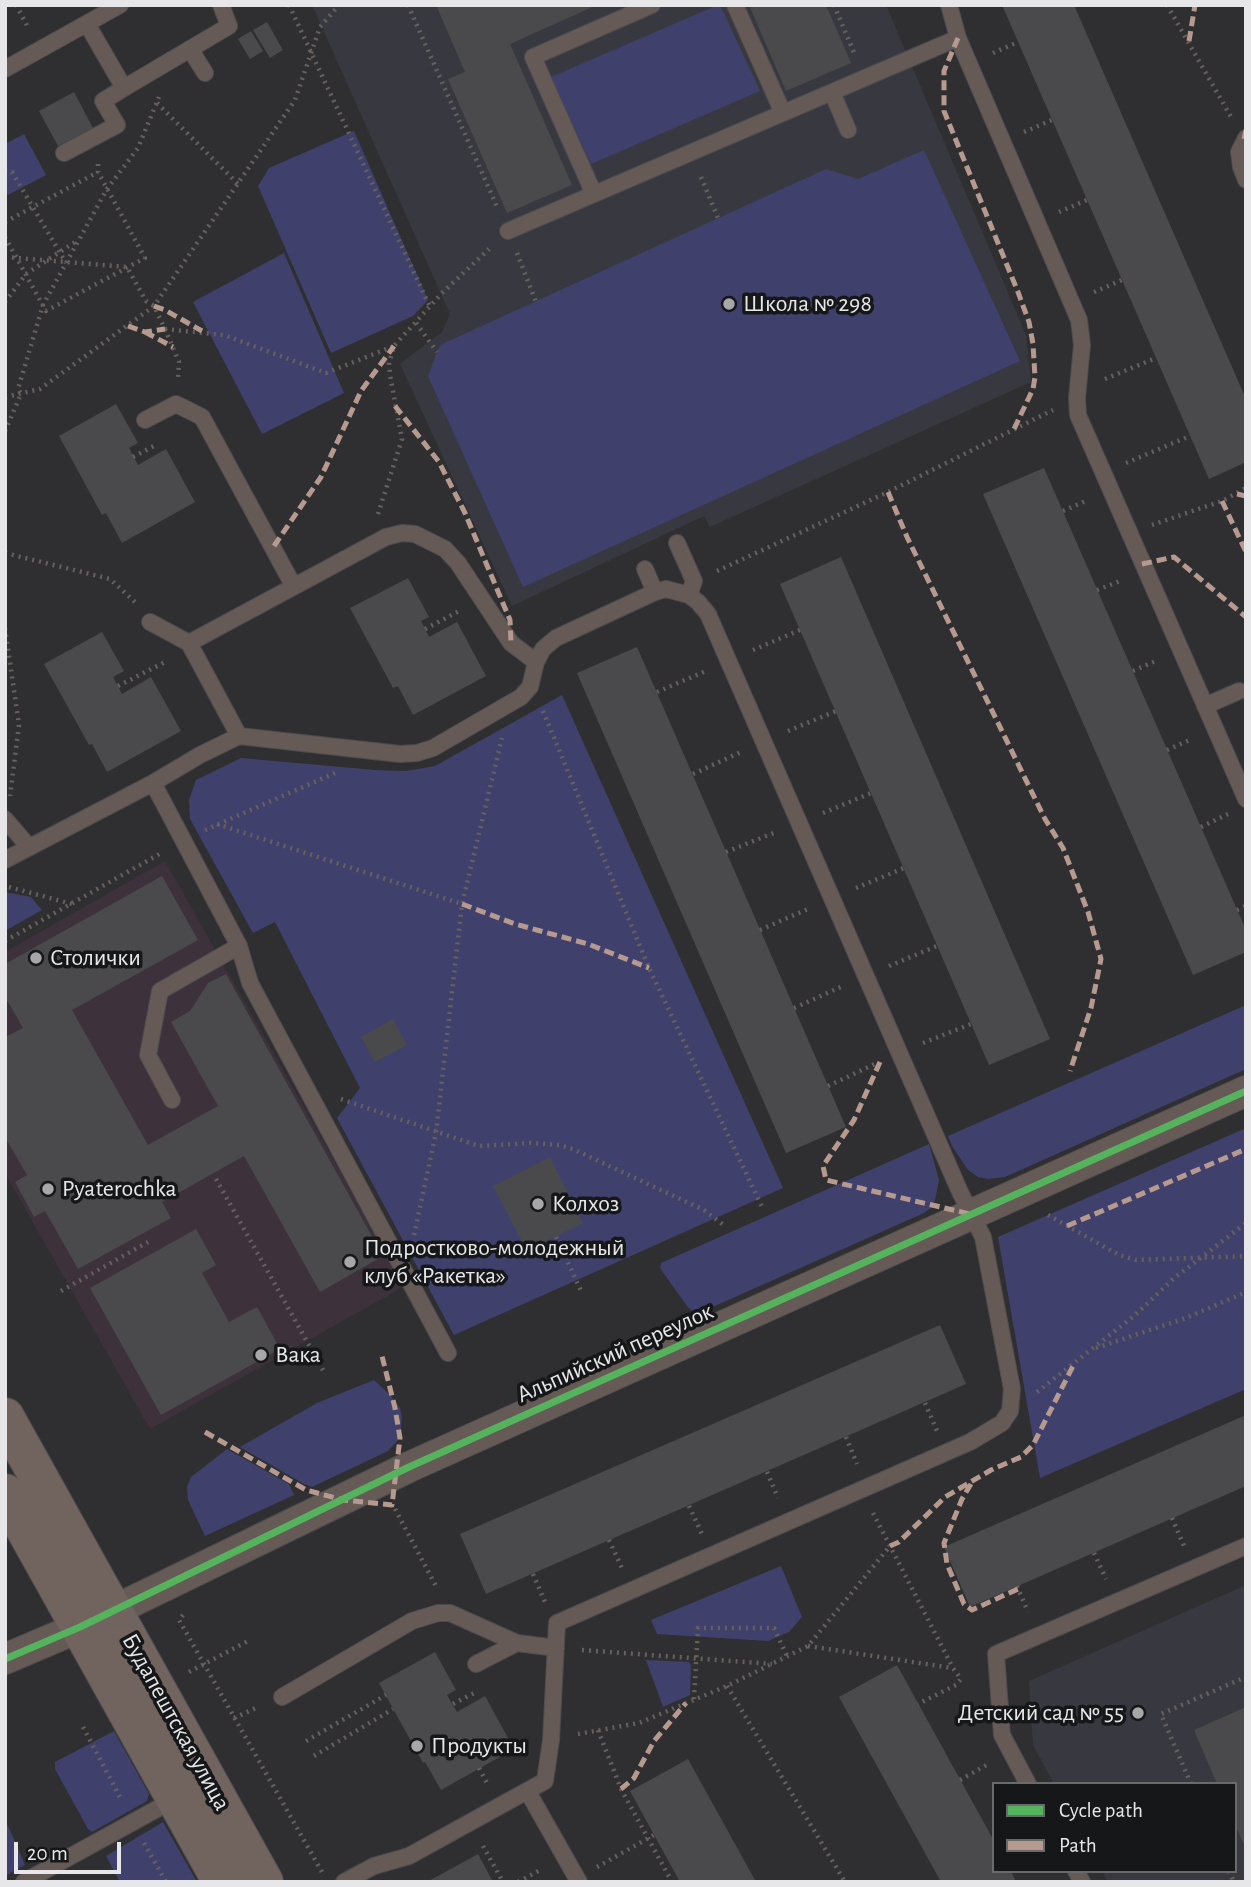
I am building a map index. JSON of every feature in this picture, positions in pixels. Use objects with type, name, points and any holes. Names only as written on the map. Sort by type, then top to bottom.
[{"type":"street","name":"Альпийский переулок","points":[[5,1660],[114,1611],[409,1468],[1246,1091]]},
{"type":"street","name":"Будапештская улица","points":[[5,1417],[114,1611],[192,1790],[222,1882]]},
{"type":"street","name":"Будапештская улица","points":[[5,1493],[80,1627],[192,1790],[264,1882]]},
{"type":"lane","points":[[5,69],[120,5]]},
{"type":"lane","points":[[64,153],[117,125],[103,101],[229,26],[221,5]]},
{"type":"lane","points":[[594,194],[533,57],[652,5]]},
{"type":"lane","points":[[735,5],[783,113]]},
{"type":"lane","points":[[949,5],[958,38],[1079,320],[1082,345],[1077,395],[1078,415],[1246,799]]},
{"type":"lane","points":[[87,23],[124,88]]},
{"type":"lane","points":[[508,231],[958,38]]},
{"type":"lane","points":[[190,49],[205,73]]},
{"type":"lane","points":[[832,92],[848,130]]},
{"type":"lane","points":[[1245,138],[1239,152],[1246,180]]},
{"type":"lane","points":[[145,420],[176,404],[202,417],[293,585]]},
{"type":"lane","points":[[190,646],[293,585],[386,537],[402,533],[415,534],[445,549],[458,563],[511,643],[536,662]]},
{"type":"lane","points":[[344,1882],[374,1866],[409,1856],[545,1781],[551,1740],[557,1623],[970,1442],[1002,1423],[1010,1410],[1012,1389],[983,1237],[970,1214],[708,614],[698,602],[677,543]]},
{"type":"lane","points":[[645,569],[655,592]]},
{"type":"lane","points":[[5,860],[239,736],[383,752],[417,753],[433,748],[521,697],[530,687],[536,662],[543,649],[556,638],[655,592],[692,588]]},
{"type":"lane","points":[[150,622],[190,646],[239,736]]},
{"type":"lane","points":[[1205,706],[1239,691]]},
{"type":"lane","points":[[153,783],[239,946],[250,983],[448,1353]]},
{"type":"lane","points":[[5,819],[29,847]]},
{"type":"lane","points":[[172,1100],[148,1055],[160,992],[239,946]]},
{"type":"lane","points":[[1027,1782],[1002,1735],[996,1654],[1246,1546]]},
{"type":"lane","points":[[282,1698],[412,1621],[438,1613],[450,1613],[517,1643],[556,1648]]},
{"type":"lane","points":[[476,1664],[517,1643]]},
{"type":"lane","points":[[547,1768],[565,1766]]},
{"type":"lane","points":[[24,1882],[192,1790]]},
{"type":"lane","points":[[528,1792],[578,1880]]},
{"type":"path","points":[[16,5],[30,30]]},
{"type":"path","points":[[289,5],[430,307]]},
{"type":"path","points":[[5,397],[40,389],[155,306],[295,100],[320,27],[339,5]]},
{"type":"path","points":[[408,5],[508,231],[536,302]]},
{"type":"path","points":[[834,5],[865,78]]},
{"type":"path","points":[[1167,5],[1245,138]]},
{"type":"path","points":[[157,103],[239,185]]},
{"type":"path","points":[[690,153],[718,218]]},
{"type":"path","points":[[5,171],[12,172],[66,263]]},
{"type":"path","points":[[5,222],[97,172],[145,258],[46,311],[5,237]]},
{"type":"path","points":[[22,394],[18,388],[43,305],[107,189]]},
{"type":"path","points":[[165,329],[224,335],[326,373],[394,346],[508,231]]},
{"type":"path","points":[[5,302],[26,274],[79,240]]},
{"type":"path","points":[[5,257],[127,267]]},
{"type":"path","points":[[127,267],[146,301],[155,306],[179,362],[176,404]]},
{"type":"path","points":[[416,323],[438,352]]},
{"type":"path","points":[[373,544],[376,521],[402,439],[390,375],[394,346]]},
{"type":"path","points":[[692,588],[1156,358]]},
{"type":"path","points":[[5,431],[22,394]]},
{"type":"path","points":[[1102,473],[1190,436]]},
{"type":"path","points":[[1129,533],[1222,501],[1246,488]]},
{"type":"path","points":[[5,553],[110,579],[150,622]]},
{"type":"path","points":[[425,629],[482,599]]},
{"type":"path","points":[[5,628],[19,725],[18,750],[5,819]]},
{"type":"path","points":[[657,692],[800,629]]},
{"type":"path","points":[[118,686],[190,646]]},
{"type":"path","points":[[530,687],[549,722],[649,968],[763,1209]]},
{"type":"path","points":[[693,774],[835,711]]},
{"type":"path","points":[[414,1239],[436,1133],[462,904],[504,733]]},
{"type":"path","points":[[5,941],[182,841],[383,752]]},
{"type":"path","points":[[726,852],[871,793]]},
{"type":"path","points":[[218,824],[462,904]]},
{"type":"path","points":[[760,930],[904,868]]},
{"type":"path","points":[[5,886],[72,904]]},
{"type":"path","points":[[1237,910],[1246,906]]},
{"type":"path","points":[[794,1008],[937,946]]},
{"type":"path","points":[[828,1086],[971,1024]]},
{"type":"path","points":[[306,1086],[479,1146],[531,1143],[560,1145],[575,1150],[704,1210],[725,1226]]},
{"type":"path","points":[[216,1179],[324,1372]]},
{"type":"path","points":[[1041,1211],[1119,1255],[1136,1260],[1246,1256]]},
{"type":"path","points":[[1010,1410],[1092,1350],[1173,1279],[1246,1223]]},
{"type":"path","points":[[555,1237],[582,1293]]},
{"type":"path","points":[[61,1291],[148,1242]]},
{"type":"path","points":[[1092,1350],[1186,1318],[1246,1292]]},
{"type":"path","points":[[392,1504],[450,1613]]},
{"type":"path","points":[[870,1508],[953,1668],[961,1679],[970,1683]]},
{"type":"path","points":[[571,1735],[639,1723],[727,1686],[808,1646],[890,1546]]},
{"type":"path","points":[[186,1612],[179,1620],[328,1882]]},
{"type":"path","points":[[694,1699],[698,1628],[774,1628],[787,1656]]},
{"type":"path","points":[[184,1674],[250,1640]]},
{"type":"path","points":[[808,1646],[953,1668]]},
{"type":"path","points":[[578,1650],[773,1664]]},
{"type":"path","points":[[1190,1782],[1161,1714],[1246,1677]]},
{"type":"path","points":[[918,1704],[956,1685],[961,1679]]},
{"type":"path","points":[[727,1686],[845,1882]]},
{"type":"path","points":[[453,1704],[478,1690]]},
{"type":"path","points":[[306,1741],[386,1695]]},
{"type":"path","points":[[313,1756],[393,1709]]},
{"type":"path","points":[[83,1727],[123,1804]]},
{"type":"path","points":[[597,1730],[621,1789],[671,1882]]},
{"type":"path","points":[[470,1824],[503,1882]]},
{"type":"path","points":[[578,1880],[654,1835]]},
{"type":"path","points":[[140,1836],[166,1882]]},
{"type":"shaded area","name":"Школа № 298","points":[[312,5],[886,5],[1026,335],[1031,382],[710,527],[704,516],[512,606],[400,364],[442,332],[450,314]]},
{"type":"shaded area","points":[[718,5],[760,91],[591,164],[551,77]]},
{"type":"shaded area","points":[[354,131],[428,300],[413,316],[331,353],[258,186],[269,168]]},
{"type":"shaded area","points":[[24,134],[46,175],[8,195],[5,191],[5,144]]},
{"type":"shaded area","points":[[924,150],[1020,361],[523,587],[428,376],[440,345],[826,169],[858,179]]},
{"type":"shaded area","points":[[284,253],[344,393],[262,434],[193,302]]},
{"type":"shaded area","points":[[562,695],[783,1188],[454,1335],[337,1118],[360,1088],[275,922],[253,933],[190,819],[189,800],[196,780],[241,758],[375,770],[406,771],[435,766]]},
{"type":"shaded area","points":[[165,861],[405,1286],[150,1429],[5,1173],[5,952]]},
{"type":"shaded area","points":[[5,892],[31,897],[42,910],[5,931]]},
{"type":"shaded area","points":[[1246,1005],[1246,1069],[1005,1177],[978,1177],[968,1170],[952,1146],[948,1136]]},
{"type":"shaded area","points":[[1246,1128],[1246,1389],[1040,1478],[998,1237]]},
{"type":"shaded area","points":[[929,1144],[939,1180],[935,1200],[931,1208],[924,1213],[699,1313],[693,1312],[687,1306],[660,1268],[661,1263]]},
{"type":"shaded area","points":[[374,1380],[400,1408],[402,1417],[400,1438],[388,1451],[312,1487],[240,1447],[317,1403]]},
{"type":"shaded area","points":[[227,1449],[289,1484],[294,1495],[205,1536],[188,1500],[187,1487],[191,1477]]},
{"type":"shaded area","points":[[781,1566],[802,1617],[789,1632],[768,1641],[657,1634],[651,1620]]},
{"type":"shaded area","name":"Детский сад № 55","points":[[1246,1585],[1246,1882],[1108,1882],[1103,1873],[1237,1873],[1237,1782],[1053,1782],[1033,1745],[1029,1681]]},
{"type":"shaded area","points":[[646,1660],[689,1662],[690,1695],[663,1707]]},
{"type":"shaded area","points":[[114,1731],[149,1794],[147,1801],[92,1832],[55,1769],[55,1762]]},
{"type":"shaded area","points":[[5,1819],[25,1865],[5,1876]]},
{"type":"shaded area","points":[[163,1822],[197,1882],[120,1882],[106,1856]]},
{"type":"building","points":[[436,5],[597,5],[510,44],[572,185],[507,213],[448,79],[465,72]]},
{"type":"building","points":[[749,5],[826,5],[851,63],[786,91]]},
{"type":"building","points":[[1002,5],[1074,5],[1246,399],[1246,462],[1209,479]]},
{"type":"building","points":[[267,22],[283,50],[270,58],[253,30]]},
{"type":"building","points":[[251,31],[263,51],[250,59],[238,39]]},
{"type":"building","points":[[74,92],[93,128],[58,146],[39,111]]},
{"type":"building","points":[[116,404],[138,443],[129,448],[138,465],[166,449],[195,502],[122,543],[106,513],[102,515],[59,436]]},
{"type":"building","points":[[1044,468],[1246,930],[1246,952],[1193,975],[983,494]]},
{"type":"building","points":[[841,557],[1050,1039],[989,1065],[780,584]]},
{"type":"building","points":[[408,578],[429,617],[421,621],[429,637],[457,622],[486,676],[413,715],[398,686],[393,688],[350,608]]},
{"type":"building","points":[[102,632],[124,671],[113,677],[122,694],[151,677],[181,731],[107,772],[44,664]]},
{"type":"building","points":[[637,647],[846,1127],[786,1153],[577,673]]},
{"type":"building","points":[[162,876],[198,940],[72,1010],[148,1145],[218,1106],[171,1022],[190,1011],[208,983],[226,974],[383,1256],[320,1292],[244,1156],[162,1202],[171,1218],[78,1269],[45,1211],[34,1217],[15,1182],[27,1175],[5,1137],[5,1037],[23,1028],[5,997],[5,964]]},
{"type":"building","points":[[393,1019],[407,1045],[375,1062],[361,1037]]},
{"type":"building","name":"Колхоз","points":[[550,1157],[583,1223],[527,1251],[493,1186]]},
{"type":"building","points":[[196,1229],[216,1265],[202,1273],[229,1322],[257,1307],[280,1349],[161,1415],[90,1288]]},
{"type":"building","points":[[940,1325],[966,1384],[486,1594],[460,1534]]},
{"type":"building","points":[[1246,1415],[1246,1486],[970,1607],[944,1547]]},
{"type":"building","points":[[435,1652],[456,1690],[447,1695],[457,1712],[485,1696],[514,1749],[441,1790],[379,1683]]},
{"type":"building","points":[[897,1665],[992,1837],[992,1873],[1012,1873],[1016,1882],[941,1882],[839,1697]]},
{"type":"building","points":[[1246,1707],[1246,1849],[1237,1829],[1237,1782],[1216,1782],[1194,1730]]},
{"type":"building","points":[[688,1759],[756,1882],[680,1882],[630,1791]]},
{"type":"building","points":[[478,1854],[493,1882],[427,1882]]},
{"type":"marked path","points":[[1189,41],[1195,5]]},
{"type":"marked path","points":[[958,38],[944,71],[944,111],[1018,292],[1029,322],[1033,344],[1033,389],[1014,429]]},
{"type":"marked path","points":[[1244,139],[1246,130]]},
{"type":"marked path","points":[[154,306],[202,331]]},
{"type":"marked path","points":[[128,326],[145,332],[165,329]]},
{"type":"marked path","points":[[145,332],[173,347]]},
{"type":"marked path","points":[[274,546],[321,477],[361,391],[394,346]]},
{"type":"marked path","points":[[395,406],[439,462],[465,513],[510,620],[511,643]]},
{"type":"marked path","points":[[888,492],[907,537],[1045,819],[1063,848],[1088,912],[1101,959],[1091,1008],[1070,1071]]},
{"type":"marked path","points":[[1237,494],[1246,496]]},
{"type":"marked path","points":[[1222,501],[1246,552]]},
{"type":"marked path","points":[[1142,564],[1174,557],[1246,617]]},
{"type":"marked path","points":[[462,904],[515,924],[588,944],[649,968]]},
{"type":"marked path","points":[[880,1062],[854,1120],[823,1166],[826,1180],[970,1214]]},
{"type":"marked path","points":[[1067,1226],[1246,1149]]},
{"type":"marked path","points":[[205,1432],[306,1490],[343,1500],[392,1505],[400,1438],[382,1356]]},
{"type":"marked path","points":[[890,1546],[899,1542],[945,1497],[991,1470],[1021,1457],[1033,1445],[1074,1364]]},
{"type":"marked path","points":[[971,1484],[944,1543],[947,1564],[964,1604],[972,1610],[1018,1589]]},
{"type":"marked path","points":[[621,1789],[634,1778],[654,1741],[686,1703]]},
{"type":"cycle path","points":[[5,1659],[80,1627],[409,1467],[1246,1091]]},
{"type":"place","name":"Школа № 298","points":[[729,304]]},
{"type":"place","name":"Столички","points":[[36,958]]},
{"type":"place","name":"Pyaterochka","points":[[48,1189]]},
{"type":"place","name":"Колхоз","points":[[538,1204]]},
{"type":"place","name":"Подростково-молодежный клуб «Ракетка»","points":[[350,1262]]},
{"type":"place","name":"Вака","points":[[261,1355]]},
{"type":"place","name":"Детский сад № 55","points":[[1138,1713]]},
{"type":"place","name":"Продукты","points":[[417,1746]]}]
